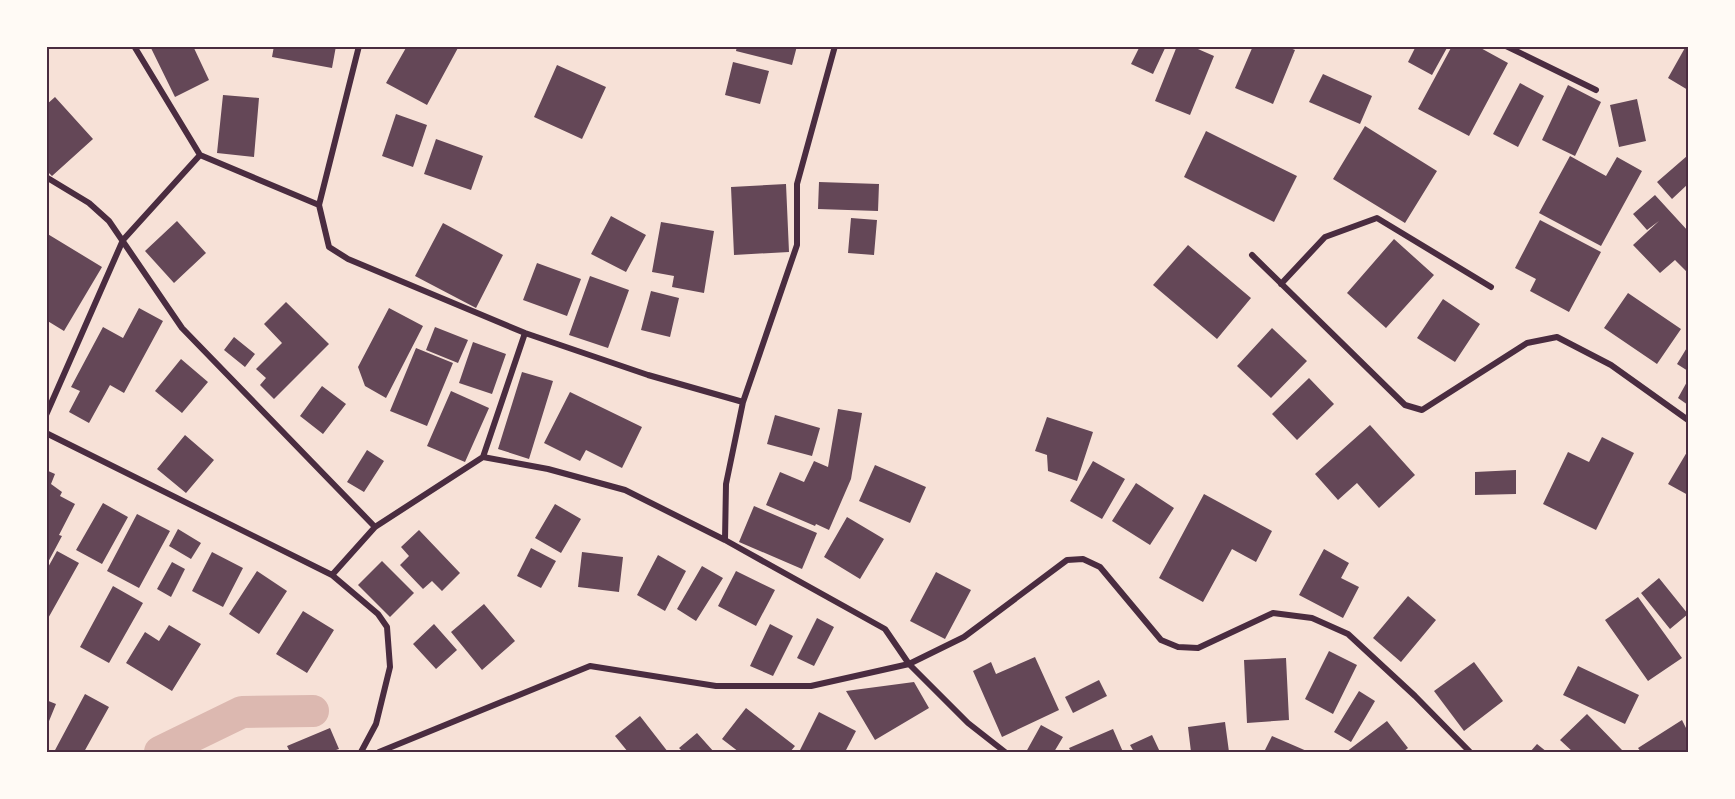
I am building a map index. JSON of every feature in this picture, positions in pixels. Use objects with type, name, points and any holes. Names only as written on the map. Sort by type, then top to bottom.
[{"type":"street","points":[[135,46],[200,155],[319,205]]},
{"type":"street","points":[[359,46],[319,205],[328,247],[348,259],[525,333],[648,375],[742,402]]},
{"type":"street","points":[[726,540],[726,484],[742,402],[796,245],[797,184],[835,46]]},
{"type":"street","points":[[1506,46],[1596,90]]},
{"type":"street","points":[[46,415],[123,240],[200,155]]},
{"type":"street","points":[[46,177],[89,203],[108,220],[182,328],[375,527]]},
{"type":"street","points":[[1281,284],[1325,237],[1377,218],[1491,287]]},
{"type":"street","points":[[1252,255],[1405,405],[1422,410],[1527,344],[1557,337],[1611,365],[1689,420]]},
{"type":"street","points":[[332,575],[375,527],[483,457],[525,333]]},
{"type":"street","points":[[46,433],[332,575],[378,614],[387,627],[390,668],[376,724],[361,753]]},
{"type":"street","points":[[483,457],[548,469],[624,490],[726,540],[885,629],[909,663],[968,723],[1005,753]]},
{"type":"street","points":[[379,753],[591,666],[716,686],[811,686],[909,663],[964,637],[1067,560],[1083,559],[1100,567],[1161,640],[1178,647],[1198,648],[1273,613],[1312,618],[1348,634],[1415,696],[1470,753]]},
{"type":"building","points":[[150,46],[193,46],[209,80],[175,97]]},
{"type":"building","points":[[274,46],[336,46],[332,68],[272,57]]},
{"type":"building","points":[[407,46],[459,46],[427,105],[386,83]]},
{"type":"building","points":[[737,46],[797,46],[792,65],[736,51]]},
{"type":"building","points":[[1140,46],[1166,46],[1153,74],[1131,64]]},
{"type":"building","points":[[1177,46],[1191,46],[1214,56],[1190,115],[1155,101]]},
{"type":"building","points":[[1253,46],[1285,46],[1295,50],[1273,104],[1235,88]]},
{"type":"building","points":[[1416,46],[1448,46],[1432,75],[1408,62]]},
{"type":"building","points":[[1452,46],[1477,46],[1508,63],[1469,136],[1418,109]]},
{"type":"building","points":[[1688,46],[1688,90],[1668,78]]},
{"type":"building","points":[[733,62],[769,71],[760,104],[725,95]]},
{"type":"building","points":[[557,65],[606,87],[582,139],[534,117]]},
{"type":"building","points":[[1323,74],[1372,96],[1360,124],[1309,102]]},
{"type":"building","points":[[1520,83],[1544,96],[1518,147],[1493,134]]},
{"type":"building","points":[[1568,85],[1601,102],[1575,156],[1542,140]]},
{"type":"building","points":[[223,95],[259,98],[254,157],[217,153]]},
{"type":"building","points":[[55,97],[93,139],[52,176],[46,170],[46,105]]},
{"type":"building","points":[[1637,99],[1646,141],[1619,147],[1610,105]]},
{"type":"building","points":[[396,114],[427,125],[413,167],[382,156]]},
{"type":"building","points":[[1365,126],[1437,171],[1405,223],[1333,179]]},
{"type":"building","points":[[1206,131],[1297,176],[1274,222],[1184,177]]},
{"type":"building","points":[[436,139],[483,156],[471,190],[424,174]]},
{"type":"building","points":[[1570,156],[1606,176],[1617,157],[1642,171],[1601,246],[1539,213]]},
{"type":"building","points":[[1687,156],[1688,184],[1672,199],[1657,182]]},
{"type":"building","points":[[819,182],[879,184],[878,211],[818,209]]},
{"type":"building","points":[[786,184],[789,252],[734,255],[731,187]]},
{"type":"building","points":[[1655,195],[1688,231],[1687,272],[1675,260],[1660,273],[1633,245],[1659,221],[1647,230],[1633,214]]},
{"type":"building","points":[[611,216],[646,235],[626,272],[591,254]]},
{"type":"building","points":[[851,218],[877,220],[874,255],[848,253]]},
{"type":"building","points":[[1540,220],[1601,252],[1569,312],[1530,291],[1536,279],[1515,268]]},
{"type":"building","points":[[177,221],[206,253],[174,283],[145,251]]},
{"type":"building","points":[[661,222],[714,231],[704,293],[672,287],[674,276],[652,272]]},
{"type":"building","points":[[443,223],[503,255],[476,308],[415,276]]},
{"type":"building","points":[[46,233],[102,267],[64,331],[46,320]]},
{"type":"building","points":[[1394,239],[1434,275],[1386,328],[1347,293]]},
{"type":"building","points":[[1188,245],[1251,298],[1217,339],[1153,285]]},
{"type":"building","points":[[537,263],[581,279],[567,316],[523,300]]},
{"type":"building","points":[[590,276],[629,290],[608,348],[569,335]]},
{"type":"building","points":[[651,291],[679,298],[670,337],[641,330]]},
{"type":"building","points":[[1628,293],[1681,329],[1657,364],[1604,328]]},
{"type":"building","points":[[1443,299],[1480,324],[1455,362],[1417,338]]},
{"type":"building","points":[[286,302],[329,344],[274,399],[260,385],[266,378],[256,369],[282,343],[264,324]]},
{"type":"building","points":[[139,308],[163,321],[124,393],[110,385],[89,423],[69,412],[80,391],[71,387],[103,327],[123,338]]},
{"type":"building","points":[[389,308],[423,326],[386,398],[365,386],[358,367]]},
{"type":"building","points":[[435,327],[468,340],[458,363],[426,350]]},
{"type":"building","points":[[1272,328],[1307,361],[1271,398],[1237,366]]},
{"type":"building","points":[[234,337],[255,354],[245,367],[224,350]]},
{"type":"building","points":[[473,342],[506,354],[492,394],[459,383]]},
{"type":"building","points":[[1688,346],[1688,371],[1677,364]]},
{"type":"building","points":[[416,348],[453,363],[427,426],[390,411]]},
{"type":"building","points":[[181,359],[208,382],[182,413],[155,391]]},
{"type":"building","points":[[522,372],[553,381],[529,459],[498,449]]},
{"type":"building","points":[[1309,378],[1334,404],[1297,440],[1272,414]]},
{"type":"building","points":[[1688,380],[1688,405],[1678,398]]},
{"type":"building","points":[[322,386],[346,404],[323,434],[300,416]]},
{"type":"building","points":[[451,391],[489,408],[465,462],[427,446]]},
{"type":"building","points":[[570,392],[642,427],[622,468],[586,450],[580,461],[544,443]]},
{"type":"building","points":[[838,409],[862,413],[851,479],[829,530],[766,505],[780,472],[804,482],[814,461],[828,467]]},
{"type":"building","points":[[775,415],[820,428],[812,456],[767,444]]},
{"type":"building","points":[[1047,417],[1093,432],[1077,481],[1048,471],[1047,455],[1035,451]]},
{"type":"building","points":[[1370,425],[1415,475],[1379,508],[1357,483],[1338,500],[1315,474]]},
{"type":"building","points":[[185,435],[214,460],[186,493],[157,469]]},
{"type":"building","points":[[1602,437],[1634,453],[1596,530],[1543,504],[1568,452],[1589,462]]},
{"type":"building","points":[[367,450],[384,461],[364,492],[347,482]]},
{"type":"building","points":[[1688,453],[1688,495],[1668,484]]},
{"type":"building","points":[[1093,461],[1125,479],[1102,519],[1070,501]]},
{"type":"building","points":[[875,465],[926,487],[910,523],[859,501]]},
{"type":"building","points":[[46,470],[55,474],[51,484],[62,492],[60,496],[75,504],[46,566]]},
{"type":"building","points":[[1516,470],[1516,494],[1475,495],[1475,472]]},
{"type":"building","points":[[1136,483],[1174,508],[1150,545],[1112,521]]},
{"type":"building","points":[[1204,494],[1272,531],[1256,562],[1232,549],[1203,602],[1159,578]]},
{"type":"building","points":[[103,503],[128,517],[102,564],[76,550]]},
{"type":"building","points":[[555,504],[581,519],[561,553],[535,538]]},
{"type":"building","points":[[754,506],[817,533],[802,569],[739,542]]},
{"type":"building","points":[[137,514],[170,531],[139,588],[107,571]]},
{"type":"building","points":[[847,517],[884,539],[860,579],[824,557]]},
{"type":"building","points":[[178,529],[201,543],[191,559],[169,546]]},
{"type":"building","points":[[419,530],[460,573],[442,591],[432,581],[423,589],[400,565],[409,556],[401,547]]},
{"type":"building","points":[[531,548],[556,561],[541,588],[517,576]]},
{"type":"building","points":[[1324,549],[1349,563],[1341,578],[1359,587],[1343,618],[1299,595]]},
{"type":"building","points":[[57,551],[79,563],[46,622],[46,571]]},
{"type":"building","points":[[212,552],[243,568],[223,607],[192,591]]},
{"type":"building","points":[[582,552],[623,557],[619,592],[578,587]]},
{"type":"building","points":[[658,555],[686,571],[665,611],[637,595]]},
{"type":"building","points":[[382,561],[414,593],[390,617],[358,585]]},
{"type":"building","points":[[172,562],[185,569],[171,597],[157,589]]},
{"type":"building","points":[[702,566],[723,578],[696,621],[677,609]]},
{"type":"building","points":[[257,571],[287,591],[259,634],[229,614]]},
{"type":"building","points":[[736,571],[775,590],[756,626],[718,606]]},
{"type":"building","points":[[936,572],[971,590],[945,639],[910,621]]},
{"type":"building","points":[[1659,578],[1688,614],[1670,629],[1641,593]]},
{"type":"building","points":[[113,586],[143,603],[109,663],[80,647]]},
{"type":"building","points":[[1408,596],[1436,620],[1401,662],[1373,638]]},
{"type":"building","points":[[1638,597],[1682,658],[1648,681],[1605,620]]},
{"type":"building","points":[[484,604],[515,641],[482,670],[451,632]]},
{"type":"building","points":[[303,611],[334,630],[307,673],[276,654]]},
{"type":"building","points":[[817,618],[834,627],[814,666],[797,658]]},
{"type":"building","points":[[434,624],[457,650],[436,669],[413,644]]},
{"type":"building","points":[[770,624],[793,636],[773,676],[750,666]]},
{"type":"building","points":[[169,625],[201,644],[172,691],[126,663],[145,632],[159,641]]},
{"type":"building","points":[[1329,651],[1357,665],[1333,714],[1305,699]]},
{"type":"building","points":[[1035,657],[1059,710],[1002,737],[973,671],[991,662],[996,674]]},
{"type":"building","points":[[1286,658],[1289,720],[1247,723],[1244,660]]},
{"type":"building","points":[[1474,662],[1503,701],[1464,731],[1434,691]]},
{"type":"building","points":[[1578,666],[1639,695],[1625,724],[1563,695]]},
{"type":"building","points":[[1099,680],[1107,696],[1073,713],[1065,697]]},
{"type":"building","points":[[914,682],[929,708],[875,740],[846,691]]},
{"type":"building","points":[[1359,691],[1375,701],[1351,742],[1334,732]]},
{"type":"building","points":[[85,694],[109,707],[84,752],[54,752]]},
{"type":"building","points":[[46,700],[56,704],[47,726],[46,726]]},
{"type":"building","points":[[746,708],[795,746],[790,752],[739,752],[722,739]]},
{"type":"building","points":[[819,712],[856,731],[845,752],[799,752]]},
{"type":"building","points":[[1587,714],[1622,750],[1620,752],[1573,752],[1560,740]]},
{"type":"building","points":[[640,716],[668,752],[628,752],[615,736]]},
{"type":"building","points":[[1682,720],[1688,732],[1688,752],[1641,752],[1638,748]]},
{"type":"building","points":[[1387,721],[1408,748],[1403,752],[1346,752]]},
{"type":"building","points":[[1225,722],[1229,752],[1191,752],[1188,727]]},
{"type":"building","points":[[1041,725],[1063,737],[1054,752],[1026,752]]},
{"type":"building","points":[[330,728],[339,749],[330,752],[290,752],[287,746]]},
{"type":"building","points":[[1113,729],[1123,752],[1071,752],[1069,748]]},
{"type":"building","points":[[697,733],[714,752],[683,752],[679,748]]},
{"type":"building","points":[[1152,735],[1160,752],[1134,752],[1130,745]]},
{"type":"building","points":[[1272,736],[1309,752],[1264,752]]},
{"type":"building","points":[[1537,744],[1547,752],[1530,752]]},
{"type":"waterway","points":[[160,752],[242,712],[313,711]]}]
